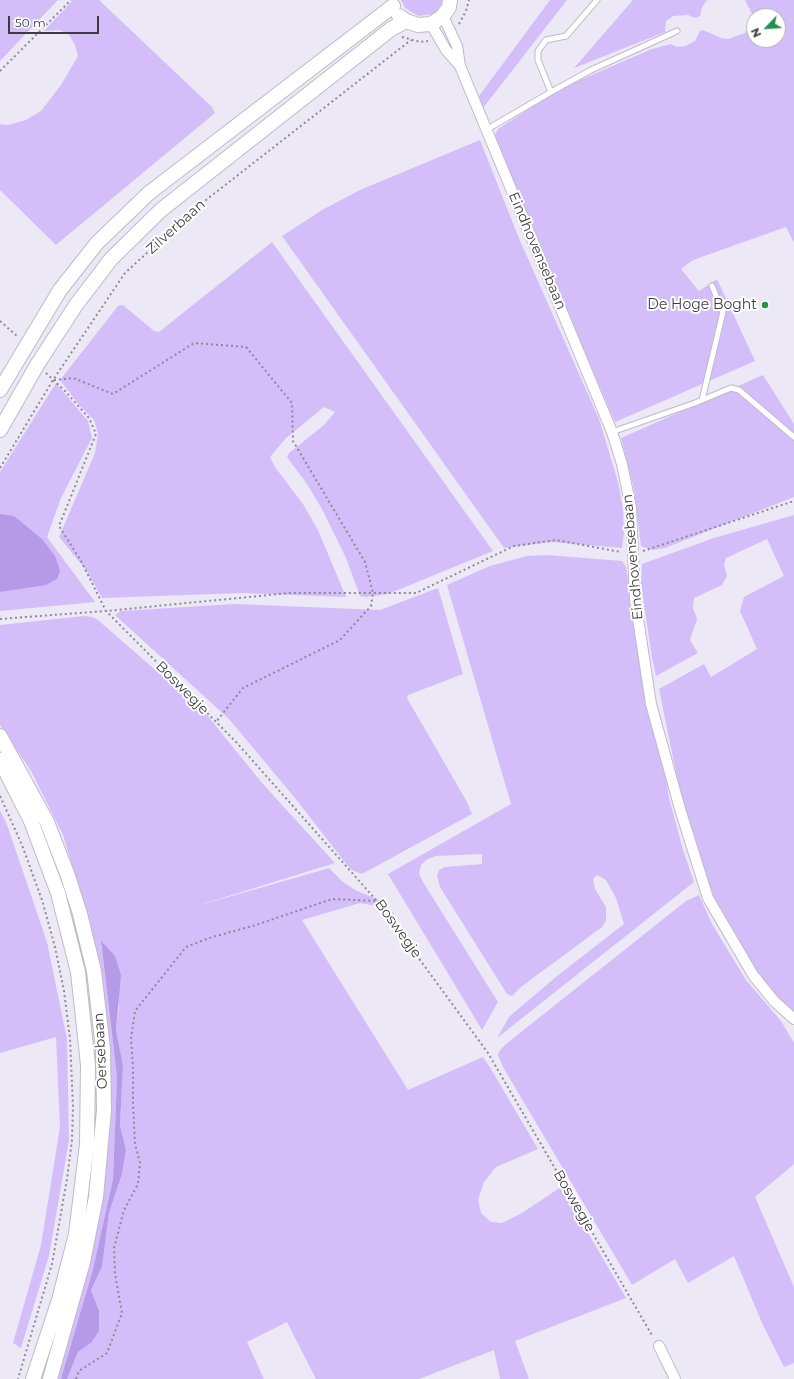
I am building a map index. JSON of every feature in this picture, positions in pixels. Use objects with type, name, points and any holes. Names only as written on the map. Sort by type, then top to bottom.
[{"type":"main road","points":[[0,390],[60,290],[97,243],[149,193],[392,3],[398,15],[406,22],[418,26],[431,24],[443,16],[449,7],[450,0]]},
{"type":"main road","name":"Zilverbaan","points":[[0,430],[37,366],[76,305],[111,259],[161,210],[391,29],[406,22]]},
{"type":"main road","name":"Oersebaan","points":[[0,736],[47,822],[68,876],[80,914],[94,971],[103,1049],[103,1117],[96,1197],[84,1262],[50,1379]]},
{"type":"main road","name":"Oersebaan","points":[[0,760],[31,821],[58,893],[79,980],[88,1065],[85,1173],[76,1234],[59,1300],[33,1379]]},
{"type":"street","name":"Eindhovensebaan","points":[[443,16],[457,46],[460,66],[612,432],[622,464],[631,508],[636,599],[651,704],[680,809],[708,898],[753,975],[774,1001],[794,1019]]},
{"type":"street","name":"Eindhovensebaan","points":[[431,24],[446,50],[460,66]]},
{"type":"street","points":[[659,1346],[675,1379]]},
{"type":"lane","points":[[550,92],[538,60],[538,52],[546,40],[566,36],[597,0]]},
{"type":"lane","points":[[486,130],[550,92],[591,70],[677,31]]},
{"type":"lane","points":[[702,400],[723,312],[712,286]]},
{"type":"lane","points":[[612,432],[731,388],[739,390],[794,437]]},
{"type":"path","points":[[0,70],[71,0]]},
{"type":"path","points":[[450,33],[460,23],[466,12],[469,0]]},
{"type":"path","name":"Zilverbaan","points":[[0,468],[53,380],[125,273],[197,207],[411,40]]},
{"type":"path","points":[[53,380],[73,378],[114,394],[194,343],[246,347],[292,403],[293,441],[365,562],[373,593],[371,606],[340,640],[243,688],[216,722]]},
{"type":"path","name":"Boswegje","points":[[53,380],[89,418],[96,434],[59,526],[81,561],[106,611],[216,722],[377,901],[488,1053],[659,1346]]},
{"type":"path","points":[[0,619],[106,611],[289,593],[416,593],[514,546],[556,540],[633,554],[794,501]]},
{"type":"path","points":[[0,796],[18,832],[54,940],[66,1006],[70,1039],[73,1100],[72,1140],[67,1179],[52,1264],[18,1379]]},
{"type":"path","points":[[76,1379],[79,1371],[107,1353],[122,1313],[115,1274],[114,1248],[124,1210],[138,1184],[140,1163],[135,1144],[133,1103],[131,1039],[135,1011],[186,947],[332,899],[377,901]]},
{"type":"shaded area","points":[[0,0],[58,0],[0,61]]},
{"type":"shaded area","points":[[73,0],[99,0],[212,107],[215,113],[56,245],[0,190],[0,124],[8,125],[26,120],[41,111],[61,85],[78,56],[75,45],[69,35],[60,30],[44,31]]},
{"type":"shaded area","points":[[401,0],[444,0],[439,9],[433,14],[418,16],[405,8]]},
{"type":"shaded area","points":[[550,0],[567,0],[483,108],[479,96]]},
{"type":"shaded area","points":[[633,0],[707,0],[702,7],[700,16],[695,18],[688,15],[673,16],[666,21],[665,32],[574,68]]},
{"type":"shaded area","points":[[745,0],[794,0],[794,243],[786,227],[693,260],[681,269],[699,291],[717,279],[755,361],[615,422],[524,211],[495,135],[498,129],[552,94],[575,82],[652,49],[671,44],[677,47],[685,46],[695,41],[700,31],[703,30],[721,38],[728,39],[746,32],[746,48],[786,48],[786,8],[749,8]]},
{"type":"shaded area","points":[[480,140],[518,236],[599,419],[618,482],[623,509],[624,532],[622,548],[551,542],[504,548],[282,236],[322,210],[360,190]]},
{"type":"shaded area","points":[[272,242],[493,551],[388,594],[366,597],[360,596],[346,558],[322,509],[307,484],[287,457],[289,453],[324,425],[335,412],[324,407],[286,438],[270,457],[275,467],[303,504],[318,530],[346,597],[241,593],[102,598],[86,570],[59,537],[95,453],[98,434],[94,420],[79,405],[60,380],[118,306],[123,305],[154,331],[159,332]]},
{"type":"shaded area","points":[[763,375],[794,424],[794,497],[665,548],[652,550],[641,546],[634,489],[621,438]]},
{"type":"shaded area","points":[[56,383],[88,421],[92,438],[61,498],[47,537],[95,602],[0,611],[0,472]]},
{"type":"shaded area","points":[[0,514],[14,516],[42,539],[55,556],[60,571],[57,579],[46,585],[0,592]]},
{"type":"shaded area","points":[[794,515],[794,1016],[763,982],[711,897],[687,826],[659,689],[704,664],[711,677],[757,649],[740,611],[744,597],[784,576],[767,539],[726,558],[724,565],[727,576],[722,585],[694,598],[693,608],[697,619],[690,640],[698,653],[656,676],[641,584],[642,564],[714,538]]},
{"type":"shaded area","points":[[547,555],[622,561],[626,567],[638,645],[657,721],[669,798],[683,850],[694,882],[497,1038],[509,1017],[557,976],[624,924],[616,898],[606,880],[597,875],[593,879],[595,889],[606,907],[606,921],[602,927],[521,987],[512,996],[507,994],[440,887],[437,876],[439,870],[445,867],[482,864],[482,854],[436,856],[426,860],[421,865],[419,874],[423,882],[498,1002],[482,1030],[388,874],[511,804],[447,585],[490,566],[527,556]]},
{"type":"shaded area","points":[[438,588],[463,674],[408,695],[407,698],[467,802],[472,814],[362,874],[352,870],[347,865],[295,798],[229,719],[115,615],[121,611],[235,604],[380,610]]},
{"type":"shaded area","points":[[84,616],[92,617],[98,620],[207,715],[262,783],[335,863],[190,908],[329,868],[343,882],[355,890],[384,902],[395,915],[376,906],[360,903],[302,920],[408,1090],[483,1057],[491,1069],[538,1149],[496,1167],[484,1182],[478,1200],[481,1213],[491,1222],[502,1223],[522,1213],[561,1187],[626,1298],[515,1341],[529,1379],[500,1379],[494,1350],[419,1379],[316,1379],[287,1322],[247,1342],[264,1379],[67,1379],[78,1352],[91,1343],[99,1311],[91,1290],[102,1267],[109,1213],[122,1174],[126,1150],[120,1125],[123,1065],[116,1030],[119,1006],[101,942],[117,1077],[113,1179],[92,1273],[66,1365],[61,1379],[55,1379],[90,1251],[111,1122],[108,1037],[94,938],[63,835],[31,771],[0,725],[0,625]]},
{"type":"shaded area","points":[[0,811],[6,822],[47,942],[67,1039],[69,1140],[49,1256],[21,1348],[13,1343],[41,1245],[60,1127],[56,1037],[0,1053]]},
{"type":"shaded area","points":[[699,895],[712,924],[746,980],[781,1021],[794,1043],[794,1164],[755,1197],[794,1287],[794,1363],[784,1367],[762,1323],[734,1256],[688,1283],[675,1259],[632,1285],[503,1067],[498,1055],[500,1050],[506,1044],[686,901]]},
{"type":"shaded area","points":[[101,941],[115,956],[121,975],[116,1030],[123,1065],[120,1125],[126,1150],[122,1174],[109,1213],[102,1267],[91,1290],[99,1311],[99,1331],[91,1343],[78,1352],[67,1379],[61,1379],[92,1273],[113,1179],[117,1077]]},
{"type":"place","name":"De Hoge Boght","points":[[765,305]]}]
